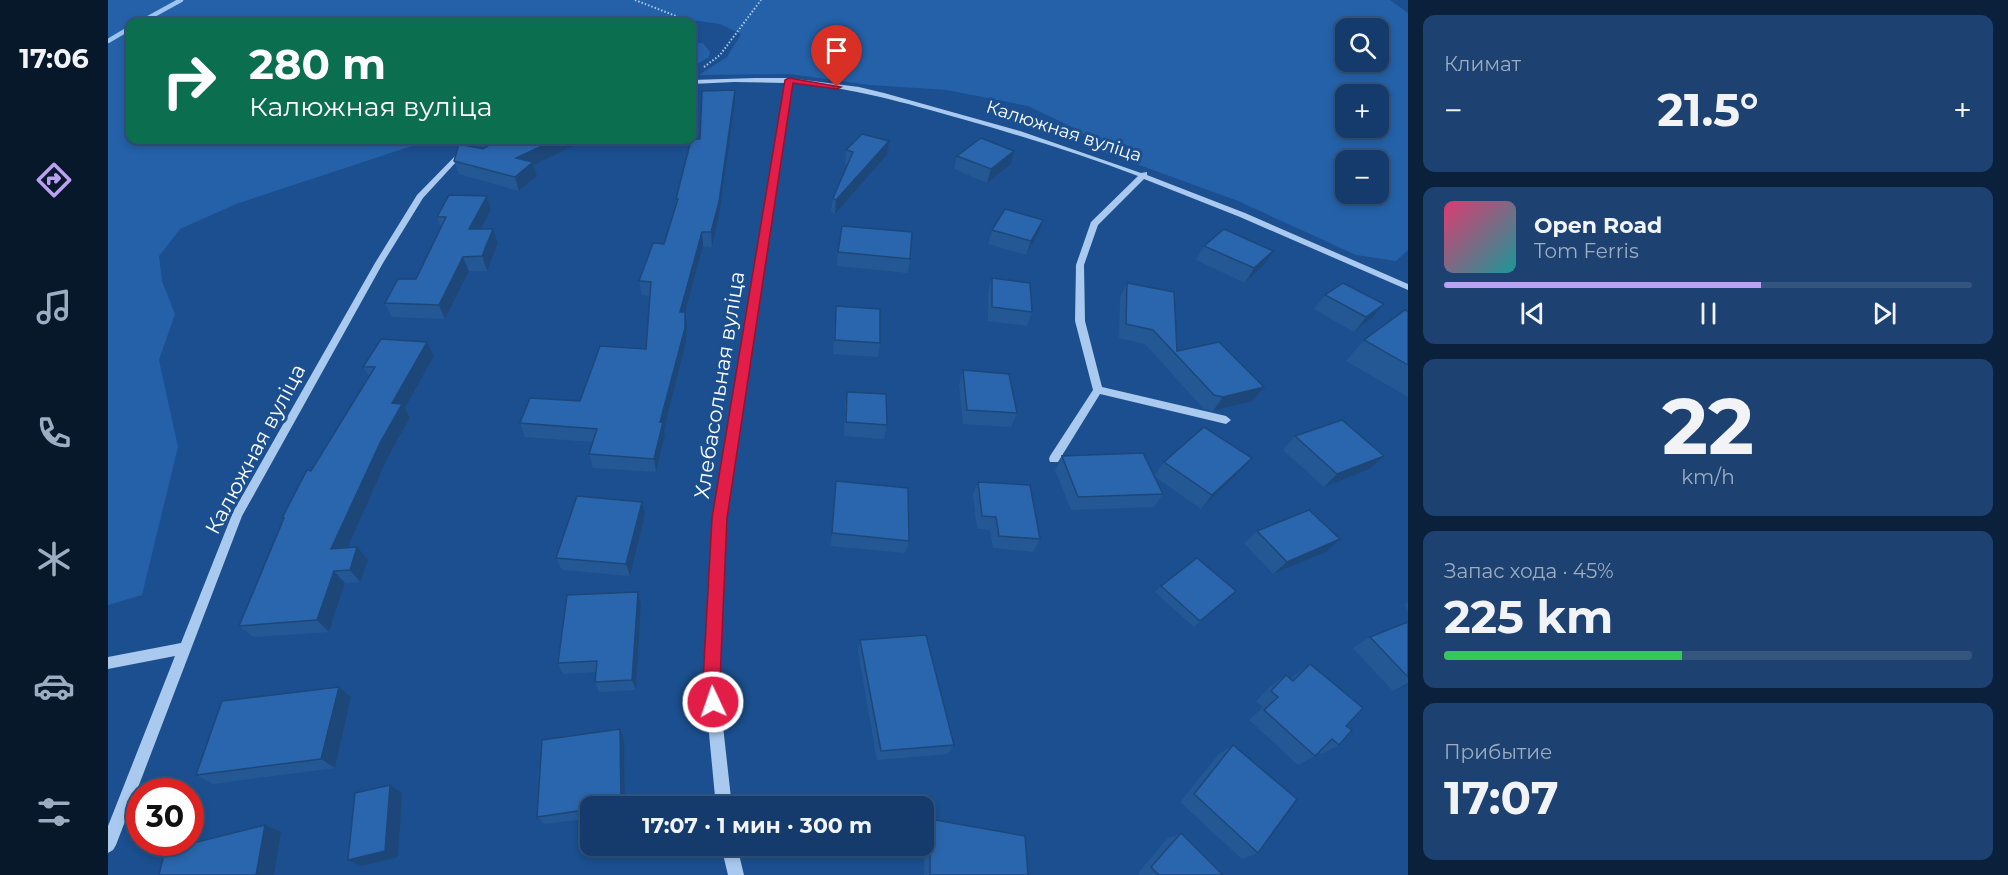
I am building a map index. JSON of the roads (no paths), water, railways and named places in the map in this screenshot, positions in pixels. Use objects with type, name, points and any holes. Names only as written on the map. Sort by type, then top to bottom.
[{"type":"street","name":"Калюжная вуліца","points":[[696,82],[789,80],[861,90],[998,126],[1144,174],[1235,210],[1408,287]]},
{"type":"street","name":"Хлебасольная вуліца","points":[[723,796],[711,681],[719,518],[789,80]]},
{"type":"street","name":"Калюжная вуліца","points":[[108,845],[237,515],[379,263],[420,197],[466,148],[474,144]]},
{"type":"street","points":[[1054,459],[1098,390],[1080,321],[1080,266],[1094,224],[1144,174]]},
{"type":"street","points":[[1098,390],[1226,420]]},
{"type":"street","points":[[108,663],[185,648]]},
{"type":"street","points":[[731,856],[736,875]]},
{"type":"waterway","points":[[148,18],[181,0]]},
{"type":"waterway","points":[[108,41],[126,30]]}]
